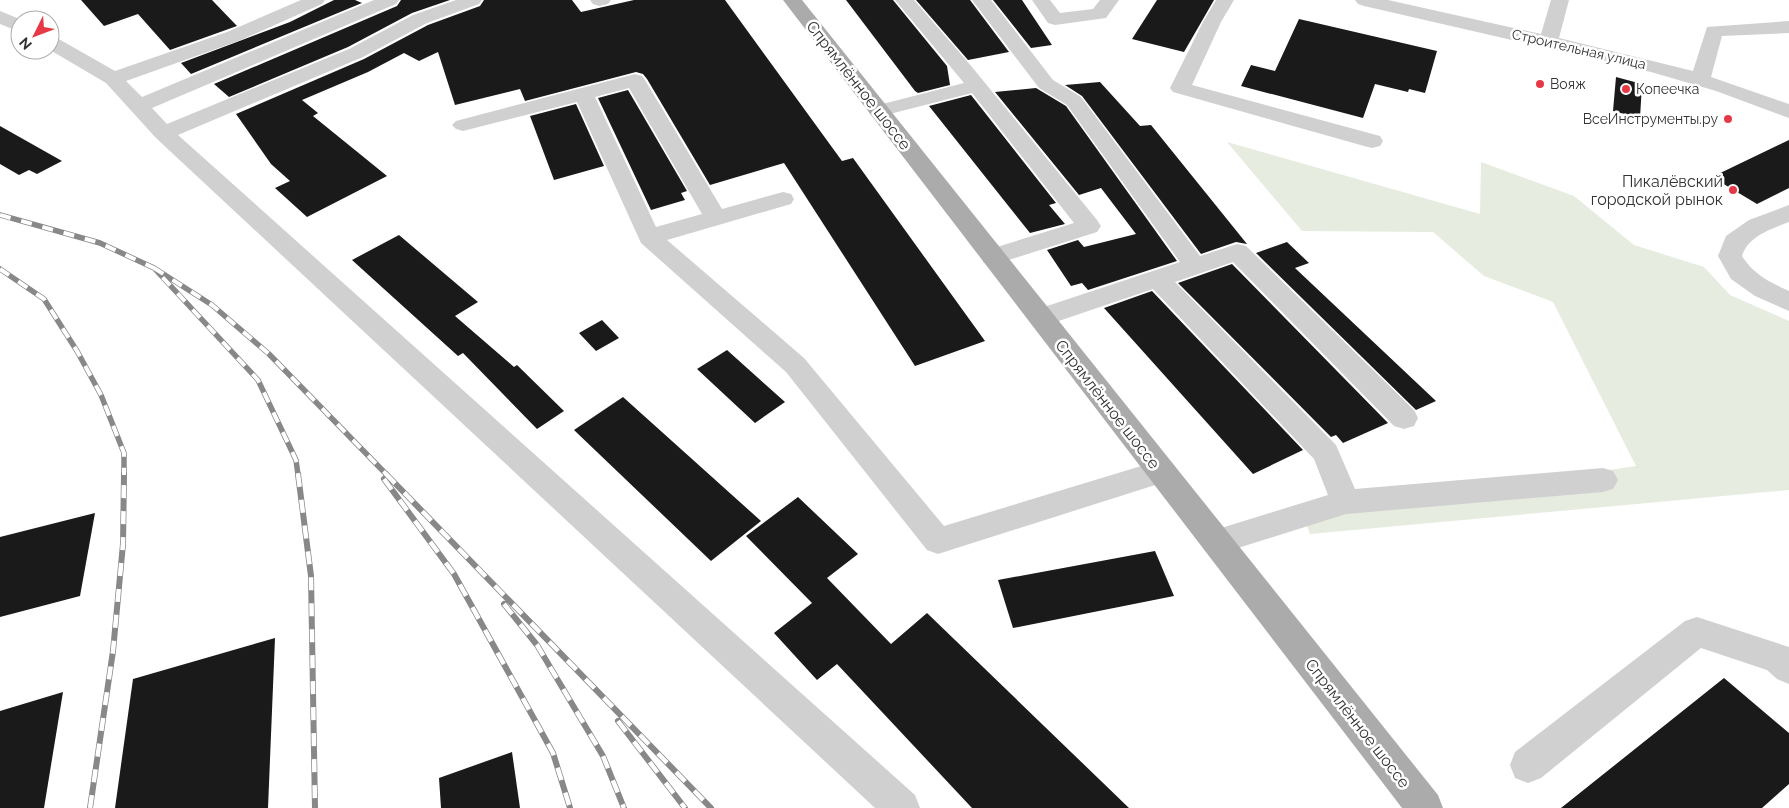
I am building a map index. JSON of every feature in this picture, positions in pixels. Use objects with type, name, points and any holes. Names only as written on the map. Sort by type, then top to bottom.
[{"type":"main road","name":"Спрямлённое шоссе","points":[[792,0],[1425,808]]},
{"type":"street","points":[[113,79],[234,36],[316,0]]},
{"type":"street","points":[[138,106],[390,0]]},
{"type":"street","points":[[164,133],[356,54],[420,19],[472,0]]},
{"type":"street","points":[[904,0],[977,86],[1089,226],[993,257]]},
{"type":"street","points":[[981,0],[1046,84],[1074,101],[1195,266]]},
{"type":"street","points":[[1041,0],[1055,19],[1099,14],[1110,0]]},
{"type":"street","points":[[1225,0],[1212,22],[1180,88],[1372,141]]},
{"type":"street","name":"Строительная улица","points":[[1364,0],[1384,2],[1549,40],[1701,78],[1755,97],[1789,112]]},
{"type":"street","points":[[1549,40],[1560,0]]},
{"type":"street","points":[[1701,78],[1714,31],[1789,27]]},
{"type":"street","points":[[60,48],[113,79],[164,133],[902,808]]},
{"type":"street","points":[[463,125],[635,80],[716,218]]},
{"type":"street","points":[[878,110],[977,86]]},
{"type":"street","points":[[584,94],[649,237],[795,365],[938,541],[1161,472]]},
{"type":"street","points":[[649,237],[783,199]]},
{"type":"street","points":[[1789,213],[1757,226],[1734,242],[1730,256],[1740,273],[1764,290],[1789,302]]},
{"type":"street","points":[[1041,318],[1237,252],[1404,418]]},
{"type":"street","points":[[1158,279],[1326,453],[1346,502]]},
{"type":"street","points":[[1216,542],[1346,502],[1603,480]]},
{"type":"street","points":[[1528,765],[1697,632],[1777,658],[1789,668]]},
{"type":"shaded area","points":[[1227,142],[1480,214],[1481,162],[1574,196],[1634,245],[1704,267],[1730,295],[1789,321],[1789,490],[1310,534],[1303,516],[1636,466],[1553,302],[1484,276],[1433,232],[1302,231]]},
{"type":"building","points":[[81,0],[212,0],[237,26],[170,50],[138,14],[104,26]]},
{"type":"building","points":[[334,0],[355,0],[362,3],[191,74],[181,63],[290,22]]},
{"type":"building","points":[[401,0],[450,0],[412,13],[348,47],[229,97],[214,84],[397,6]]},
{"type":"building","points":[[484,0],[572,0],[581,12],[634,0],[725,0],[842,161],[853,158],[985,341],[915,366],[784,163],[710,185],[647,79],[643,74],[636,72],[525,101],[520,89],[455,105],[438,52],[419,61],[404,53],[368,72],[302,100],[318,113],[313,116],[387,176],[307,217],[275,188],[290,181],[271,164],[236,114],[364,59],[428,25],[480,6]]},
{"type":"building","points":[[846,0],[893,0],[947,66],[950,85],[918,93],[915,91]]},
{"type":"building","points":[[916,0],[970,0],[1009,52],[968,60]]},
{"type":"building","points":[[993,0],[1022,0],[1052,45],[1031,48]]},
{"type":"building","points":[[1157,0],[1214,0],[1184,52],[1132,39]]},
{"type":"building","points":[[1299,19],[1437,51],[1425,93],[1409,89],[1408,92],[1375,84],[1363,118],[1241,86],[1251,65],[1275,71]]},
{"type":"building","points":[[1616,77],[1642,84],[1640,118],[1613,111]]},
{"type":"building","points":[[1100,82],[1140,126],[1151,125],[1247,244],[1236,242],[1201,254],[1082,96],[1065,85]]},
{"type":"building","points":[[1036,88],[1066,106],[1177,261],[1088,290],[1082,283],[1071,286],[1047,250],[1078,240],[1084,247],[1136,234],[1101,188],[1079,195],[995,92]]},
{"type":"building","points":[[628,90],[687,191],[681,193],[685,200],[651,210],[598,98]]},
{"type":"building","points":[[971,95],[1056,203],[1049,205],[1065,224],[1030,233],[929,106]]},
{"type":"building","points":[[576,104],[604,166],[554,180],[530,116]]},
{"type":"building","points":[[0,126],[62,161],[37,174],[29,170],[19,175],[0,164]]},
{"type":"building","points":[[1789,140],[1789,188],[1757,204],[1712,177]]},
{"type":"building","points":[[399,235],[478,302],[455,316],[514,367],[517,365],[564,411],[537,429],[463,353],[458,356],[352,260]]},
{"type":"building","points":[[1287,242],[1309,263],[1295,268],[1436,401],[1416,410],[1256,253]]},
{"type":"building","points":[[1232,264],[1388,423],[1343,443],[1336,435],[1331,437],[1178,283]]},
{"type":"building","points":[[1152,291],[1303,450],[1253,474],[1104,308]]},
{"type":"building","points":[[602,320],[619,338],[596,351],[579,333]]},
{"type":"building","points":[[727,350],[785,402],[755,423],[697,369]]},
{"type":"building","points":[[623,397],[761,521],[711,561],[574,430]]},
{"type":"building","points":[[798,497],[858,554],[827,578],[891,644],[927,613],[1129,808],[972,808],[837,664],[817,680],[774,633],[812,603],[746,536]]},
{"type":"building","points":[[95,513],[80,596],[0,617],[0,537]]},
{"type":"building","points":[[1155,551],[1174,596],[1013,628],[998,580]]},
{"type":"building","points":[[275,638],[268,808],[115,808],[133,679]]},
{"type":"building","points":[[1724,678],[1789,733],[1789,784],[1762,808],[1561,808]]},
{"type":"building","points":[[63,692],[44,808],[0,808],[0,711]]},
{"type":"building","points":[[512,752],[520,808],[441,808],[439,778]]},
{"type":"railway","points":[[0,215],[100,243],[154,268]]},
{"type":"railway","points":[[154,268],[212,305],[269,354],[387,475]]},
{"type":"railway","points":[[154,268],[258,380],[296,460],[298,475]]},
{"type":"railway","points":[[0,269],[44,299],[77,351],[101,395],[124,453],[124,474]]},
{"type":"railway","points":[[90,808],[113,651],[123,544],[124,474]]},
{"type":"railway","points":[[298,474],[311,576],[315,808]]},
{"type":"railway","points":[[386,474],[711,808]]},
{"type":"railway","points":[[384,479],[454,574],[553,753],[570,808]]},
{"type":"railway","points":[[504,604],[537,645],[603,756],[624,808]]},
{"type":"railway","points":[[618,721],[685,808]]},
{"type":"place","name":"Вояж","points":[[1540,84]]},
{"type":"place","name":"Копеечка","points":[[1626,89]]},
{"type":"place","name":"ВсеИнструменты.ру","points":[[1728,119]]},
{"type":"place","name":"Пикалёвский городской рынок","points":[[1733,190]]}]
